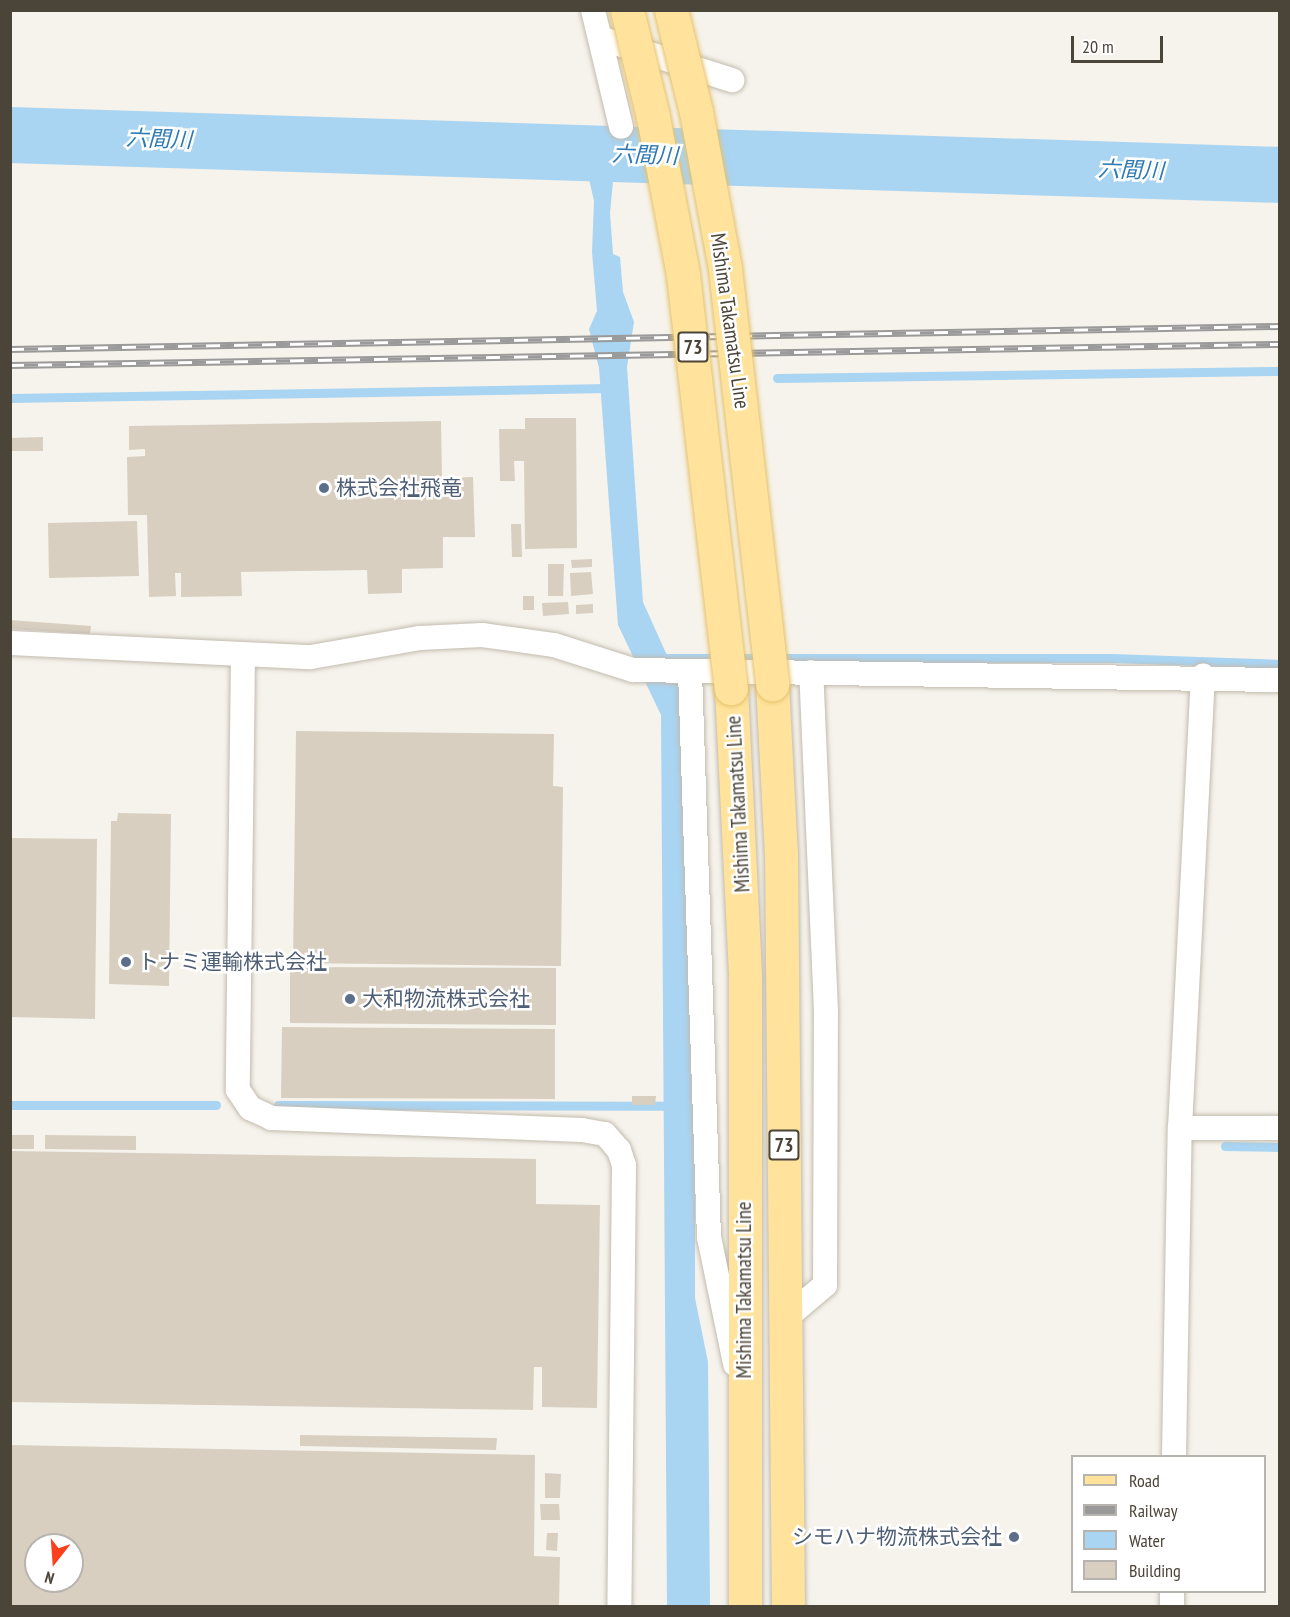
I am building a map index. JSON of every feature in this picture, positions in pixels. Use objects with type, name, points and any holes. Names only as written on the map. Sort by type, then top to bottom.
[{"type":"main road","name":"Mishima Takamatsu Line","points":[[627,10],[654,117],[683,275],[731,688],[745,977],[746,1606]]},
{"type":"main road","name":"Mishima Takamatsu Line","points":[[670,10],[696,112],[725,269],[772,684],[781,853],[788,1606]]},
{"type":"street","points":[[593,10],[621,127]]},
{"type":"street","points":[[600,38],[732,81]]},
{"type":"street","points":[[10,643],[243,656],[311,657],[420,638],[482,635],[554,645],[633,670],[1203,676],[1280,680]]},
{"type":"street","points":[[243,656],[238,1090],[250,1108],[271,1118],[582,1130],[604,1134],[619,1150],[624,1165],[619,1606]]},
{"type":"street","points":[[683,670],[709,1237],[744,1408]]},
{"type":"street","points":[[787,1317],[825,1285],[826,1011],[811,672]]},
{"type":"street","points":[[1174,1455],[1180,1128],[1203,676]]},
{"type":"street","points":[[1180,1128],[1280,1128]]},
{"type":"water","points":[[589,179],[613,181],[610,213],[613,254],[620,257],[623,292],[634,322],[627,367],[643,602],[679,682],[695,1106],[695,1298],[708,1362],[710,1606],[667,1606],[661,715],[618,625],[599,368],[589,329],[597,311],[592,252],[594,201]]},
{"type":"building","points":[[525,418],[576,418],[577,548],[525,549],[524,461],[514,461],[515,481],[500,481],[499,429],[525,429]]},
{"type":"building","points":[[441,421],[442,478],[473,477],[475,537],[443,537],[443,568],[402,569],[402,593],[368,594],[367,570],[241,572],[242,596],[181,597],[181,573],[175,573],[176,596],[149,597],[147,515],[128,515],[127,457],[145,456],[145,449],[129,450],[129,426]]},
{"type":"building","points":[[43,437],[43,451],[10,451],[10,438]]},
{"type":"building","points":[[137,521],[139,576],[49,578],[48,523]]},
{"type":"building","points":[[511,524],[521,524],[522,557],[512,557]]},
{"type":"building","points":[[592,559],[592,567],[572,568],[571,560]]},
{"type":"building","points":[[548,564],[564,564],[563,596],[548,596]]},
{"type":"building","points":[[591,572],[593,594],[571,596],[570,573]]},
{"type":"building","points":[[523,596],[534,596],[534,610],[523,610]]},
{"type":"building","points":[[568,602],[569,614],[543,616],[542,603]]},
{"type":"building","points":[[593,604],[593,613],[576,614],[576,605]]},
{"type":"building","points":[[10,620],[91,626],[90,634],[10,629]]},
{"type":"building","points":[[296,731],[554,734],[553,786],[563,787],[561,966],[293,963]]},
{"type":"building","points":[[118,813],[171,814],[169,986],[109,984],[111,821],[117,821]]},
{"type":"building","points":[[10,838],[97,839],[95,1019],[10,1017]]},
{"type":"building","points":[[290,967],[556,968],[556,1025],[290,1023]]},
{"type":"building","points":[[282,1027],[555,1029],[555,1099],[281,1098]]},
{"type":"building","points":[[632,1096],[656,1096],[655,1105],[632,1105]]},
{"type":"building","points":[[10,1135],[34,1135],[34,1149],[10,1149]]},
{"type":"building","points":[[45,1135],[136,1136],[136,1150],[45,1149]]},
{"type":"building","points":[[10,1151],[536,1159],[536,1204],[600,1205],[597,1408],[542,1407],[542,1367],[534,1367],[533,1410],[10,1402]]},
{"type":"building","points":[[300,1435],[497,1438],[496,1450],[300,1446]]},
{"type":"building","points":[[10,1445],[535,1455],[534,1556],[560,1557],[559,1606],[10,1606]]},
{"type":"building","points":[[545,1473],[561,1474],[560,1498],[545,1498]]},
{"type":"building","points":[[540,1504],[559,1504],[560,1520],[541,1520]]},
{"type":"building","points":[[547,1533],[558,1533],[557,1551],[546,1550]]},
{"type":"waterway","name":"六間川","points":[[10,135],[1280,175]]},
{"type":"waterway","points":[[599,153],[601,192]]},
{"type":"waterway","points":[[777,378],[1280,371]]},
{"type":"waterway","points":[[10,398],[608,388]]},
{"type":"waterway","points":[[655,658],[1111,658],[1280,664]]},
{"type":"waterway","points":[[10,1105],[216,1105]]},
{"type":"waterway","points":[[278,1105],[672,1106]]},
{"type":"waterway","points":[[1225,1146],[1280,1147]]},
{"type":"railway","points":[[10,349],[1280,326]]},
{"type":"railway","points":[[10,365],[1280,344]]},
{"type":"place","name":"株式会社飛竜","points":[[324,488]]},
{"type":"place","name":"トナミ運輸株式会社","points":[[126,962]]},
{"type":"place","name":"大和物流株式会社","points":[[350,999]]},
{"type":"place","name":"シモハナ物流株式会社","points":[[1014,1537]]}]
